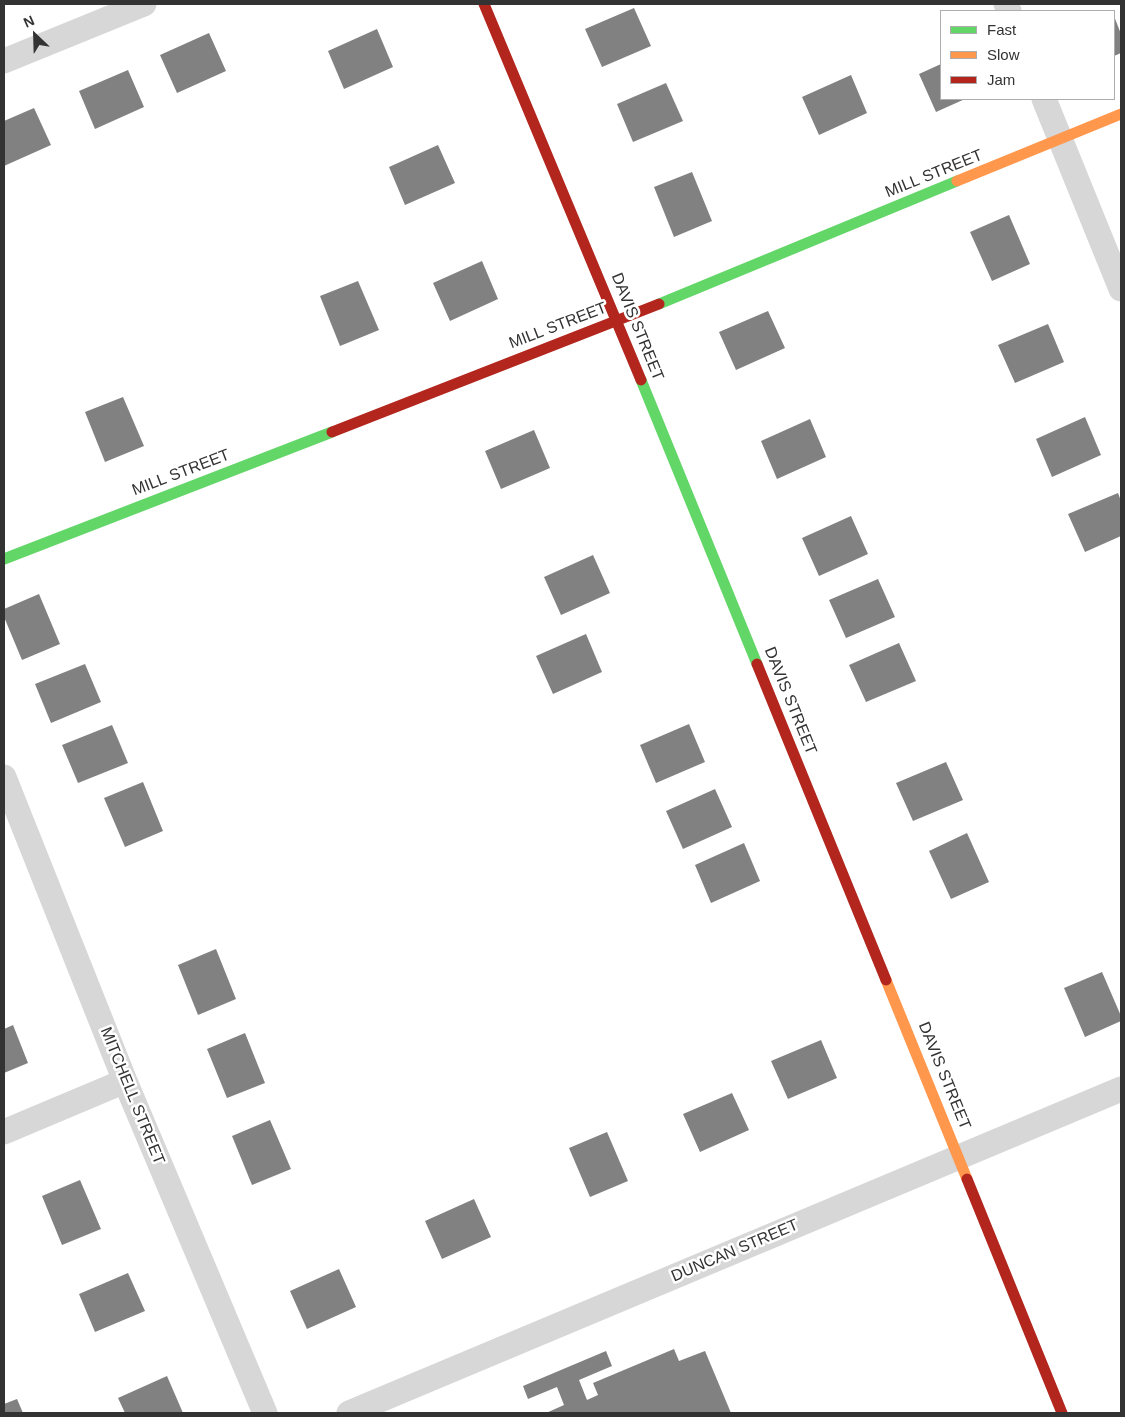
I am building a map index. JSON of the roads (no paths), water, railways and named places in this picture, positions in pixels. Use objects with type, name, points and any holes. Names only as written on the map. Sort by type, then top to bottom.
[{"type":"street","points":[[4,61],[144,4]]},
{"type":"street","name":"DAVIS STREET","points":[[484,4],[617,321],[959,1156],[1062,1413]]},
{"type":"street","points":[[1044,100],[1121,289]]},
{"type":"street","name":"MILL STREET","points":[[4,559],[617,321],[1121,114]]},
{"type":"street","name":"MITCHELL STREET","points":[[4,777],[125,1081],[265,1413]]},
{"type":"street","points":[[4,1132],[125,1081]]},
{"type":"street","name":"DUNCAN STREET","points":[[349,1413],[1121,1088]]}]
